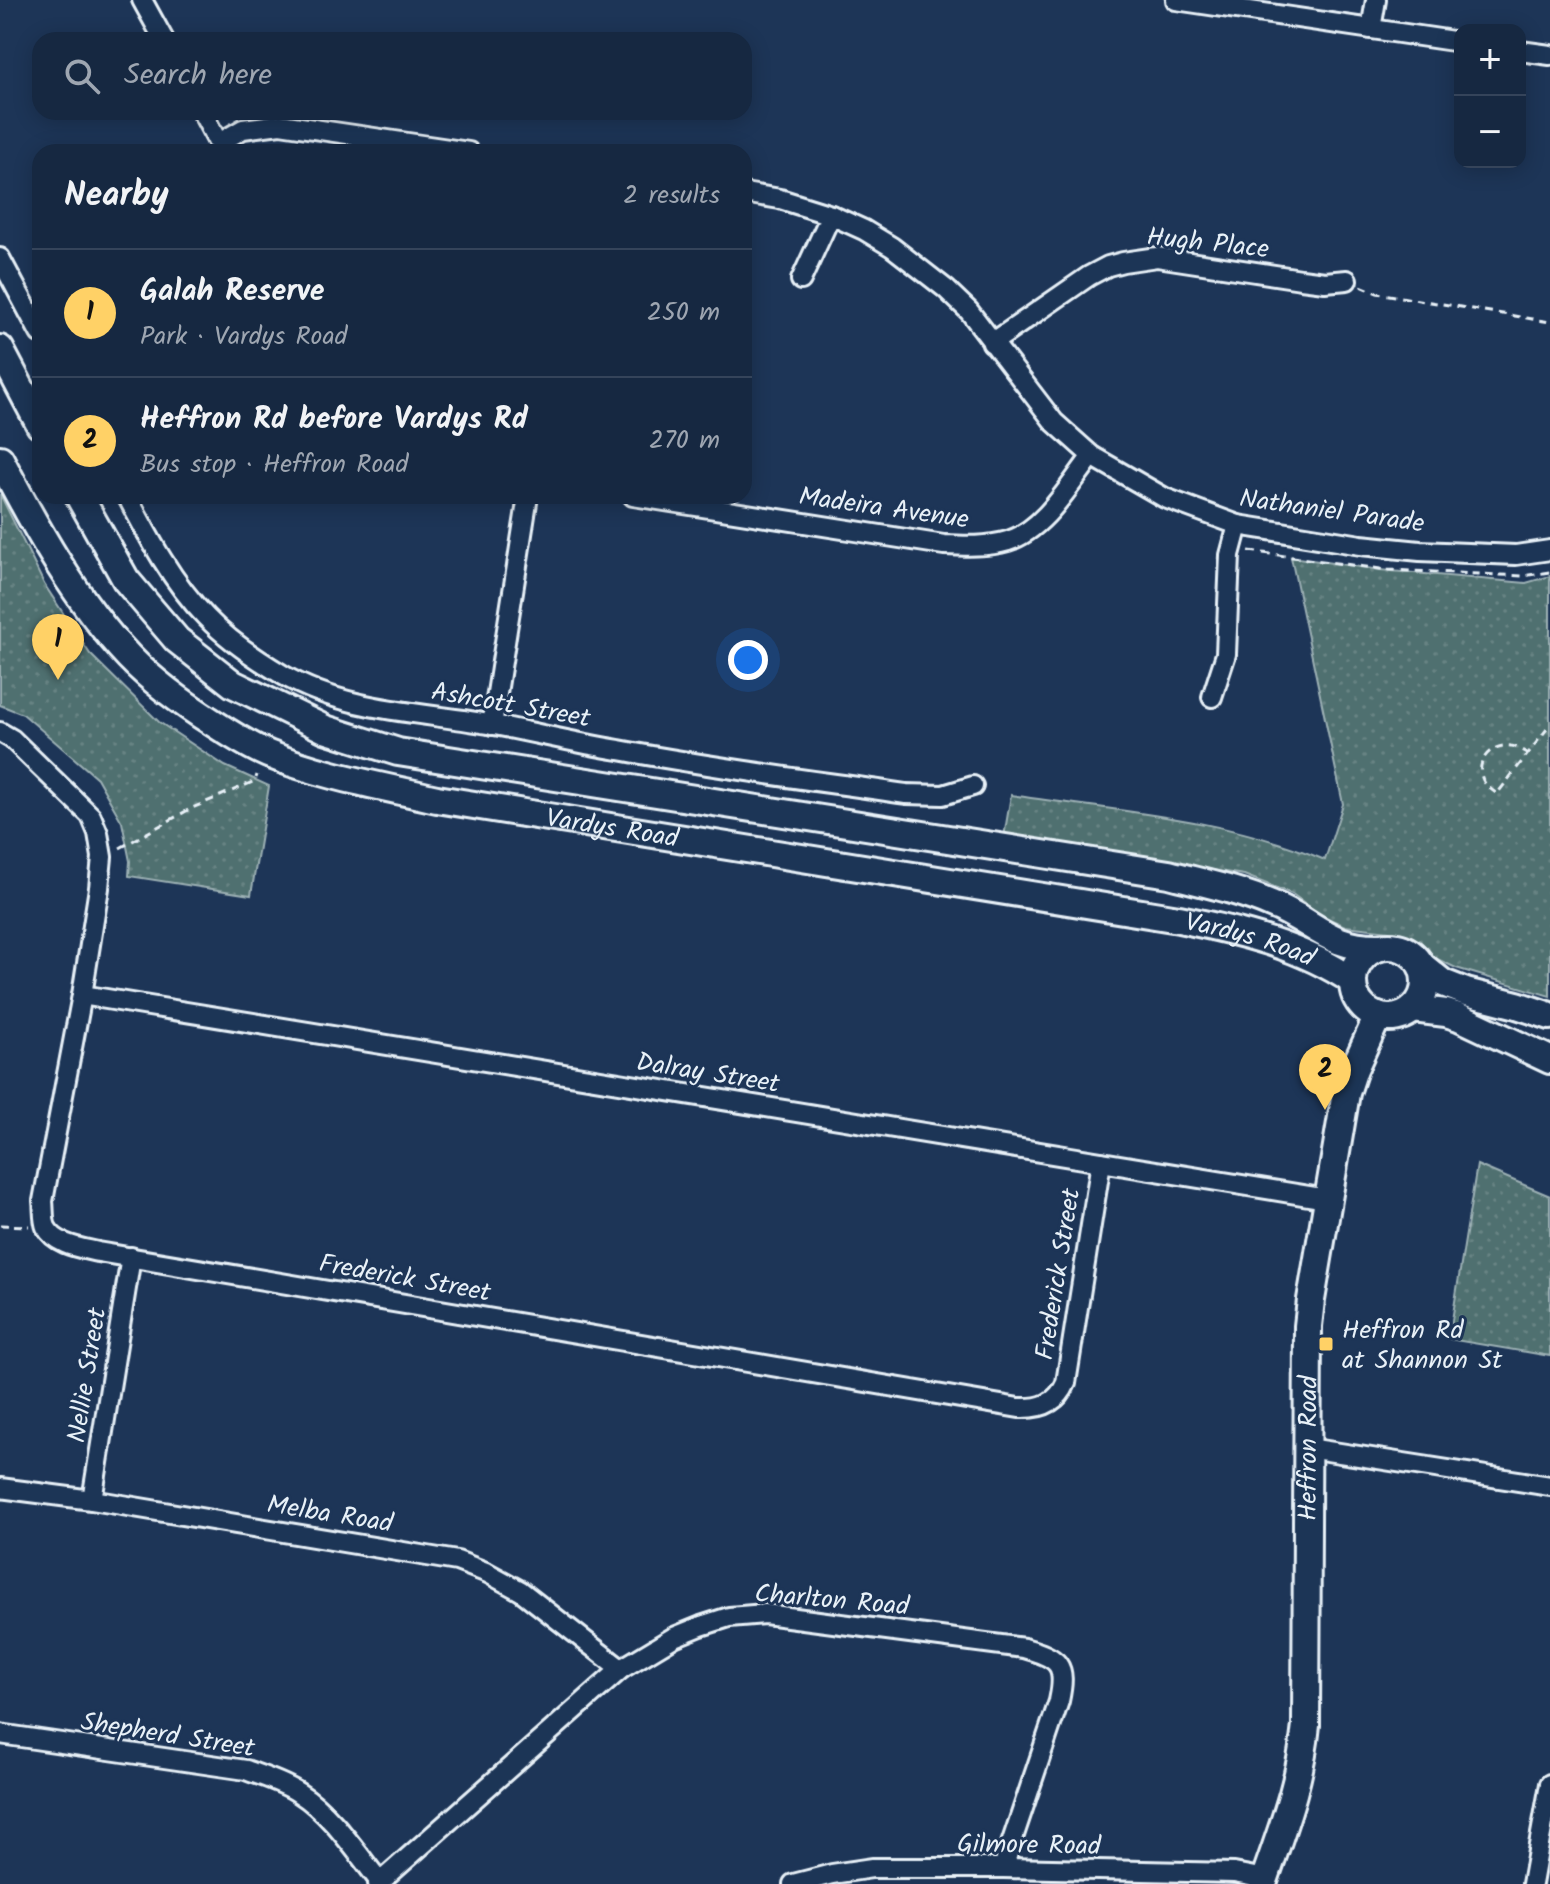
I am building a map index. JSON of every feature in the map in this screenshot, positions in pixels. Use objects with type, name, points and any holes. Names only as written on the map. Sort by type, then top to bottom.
[{"type":"main road","points":[[0,349],[32,410]]},
{"type":"main road","name":"Vardys Road","points":[[0,459],[28,513],[92,614],[130,658],[186,705],[265,753],[339,777],[437,799],[1179,919],[1237,932],[1312,956],[1353,981]]},
{"type":"main road","name":"Vardys Road","points":[[83,504],[126,580],[177,640],[233,684],[325,729],[398,752],[456,762],[1169,874],[1271,903],[1347,944],[1380,947]]},
{"type":"main road","points":[[1422,966],[1425,988],[1421,1000],[1403,1015],[1391,1018],[1378,1016],[1361,1005],[1356,996],[1353,981],[1361,958],[1380,947],[1392,945],[1415,956],[1443,983],[1550,1016]]},
{"type":"main road","points":[[1413,1009],[1459,1017],[1550,1060]]},
{"type":"main road","name":"Heffron Road","points":[[1264,1881],[1288,1815],[1303,1753],[1307,1691],[1308,1326],[1346,1093],[1378,1016]]},
{"type":"street","points":[[142,0],[160,32]]},
{"type":"street","points":[[1176,0],[1454,41]]},
{"type":"street","points":[[1371,29],[1376,0]]},
{"type":"street","points":[[1526,52],[1550,55]]},
{"type":"street","points":[[206,120],[219,144]]},
{"type":"street","points":[[225,144],[243,129],[280,124],[415,144]]},
{"type":"street","name":"Nathaniel Parade","points":[[752,194],[780,199],[831,215],[892,247],[969,311],[1054,422],[1092,456],[1165,498],[1238,525],[1361,545],[1516,555],[1550,550]]},
{"type":"street","points":[[801,280],[831,215]]},
{"type":"street","name":"Hugh Place","points":[[992,343],[1089,276],[1108,266],[1133,260],[1157,257],[1325,282],[1347,280]]},
{"type":"street","points":[[0,258],[32,318]]},
{"type":"street","name":"Madeira Avenue","points":[[684,504],[944,545],[990,545],[1025,534],[1039,522],[1092,456]]},
{"type":"street","name":"Ashcott Street","points":[[131,504],[157,554],[206,617],[243,649],[285,676],[329,696],[619,751],[906,794],[943,795],[973,786]]},
{"type":"street","points":[[492,725],[527,504]]},
{"type":"street","points":[[1212,697],[1226,654],[1230,555],[1238,525]]},
{"type":"street","points":[[0,732],[12,739],[91,816],[102,857],[82,995],[43,1201],[45,1225]]},
{"type":"street","name":"Dalray Street","points":[[82,995],[1327,1199]]},
{"type":"street","name":"Frederick Street","points":[[45,1225],[54,1237],[74,1246],[131,1257],[1031,1408],[1051,1403],[1063,1392],[1066,1383],[1101,1162]]},
{"type":"street","name":"Nellie Street","points":[[92,1500],[131,1257]]},
{"type":"street","points":[[1308,1448],[1550,1486]]},
{"type":"street","name":"Melba Road","points":[[0,1488],[92,1500],[457,1561],[521,1591],[621,1669]]},
{"type":"street","name":"Charlton Road","points":[[379,1883],[621,1669],[674,1637],[701,1626],[729,1617],[765,1614],[1009,1645],[1047,1654],[1060,1666],[1063,1683],[1059,1701],[1003,1868]]},
{"type":"street","name":"Shepherd Street","points":[[0,1734],[246,1770],[279,1782],[324,1814],[379,1883]]},
{"type":"street","points":[[1532,1884],[1550,1784]]},
{"type":"street","name":"Gilmore Road","points":[[793,1884],[833,1879],[872,1868],[1234,1873],[1264,1881]]},
{"type":"path","points":[[1347,280],[1377,293],[1550,322]]},
{"type":"path","points":[[1529,754],[1510,745],[1492,749],[1483,758],[1483,781],[1497,794],[1529,754],[1550,725]]},
{"type":"path","points":[[102,857],[190,809],[255,781],[257,775]]},
{"type":"path","points":[[0,1225],[45,1225]]},
{"type":"green space","points":[[0,494],[44,584],[90,654],[159,722],[225,766],[269,786],[251,895],[129,876],[130,861],[122,822],[97,778],[23,714],[0,705]]},
{"type":"green space","points":[[1291,557],[1380,570],[1526,583],[1550,576],[1550,996],[1456,968],[1433,957],[1418,943],[1398,932],[1345,926],[1321,915],[1292,894],[1244,875],[1004,837],[1011,795],[1210,825],[1249,834],[1325,860],[1343,804]]},
{"type":"green space","points":[[1477,1165],[1550,1196],[1550,1356],[1449,1339]]},
{"type":"place","name":"Galah Reserve","points":[[58,680]]},
{"type":"place","name":"Heffron Rd before Vardys Rd","points":[[1325,1110]]},
{"type":"place","name":"Heffron Rd at Shannon St","points":[[1326,1344]]}]
